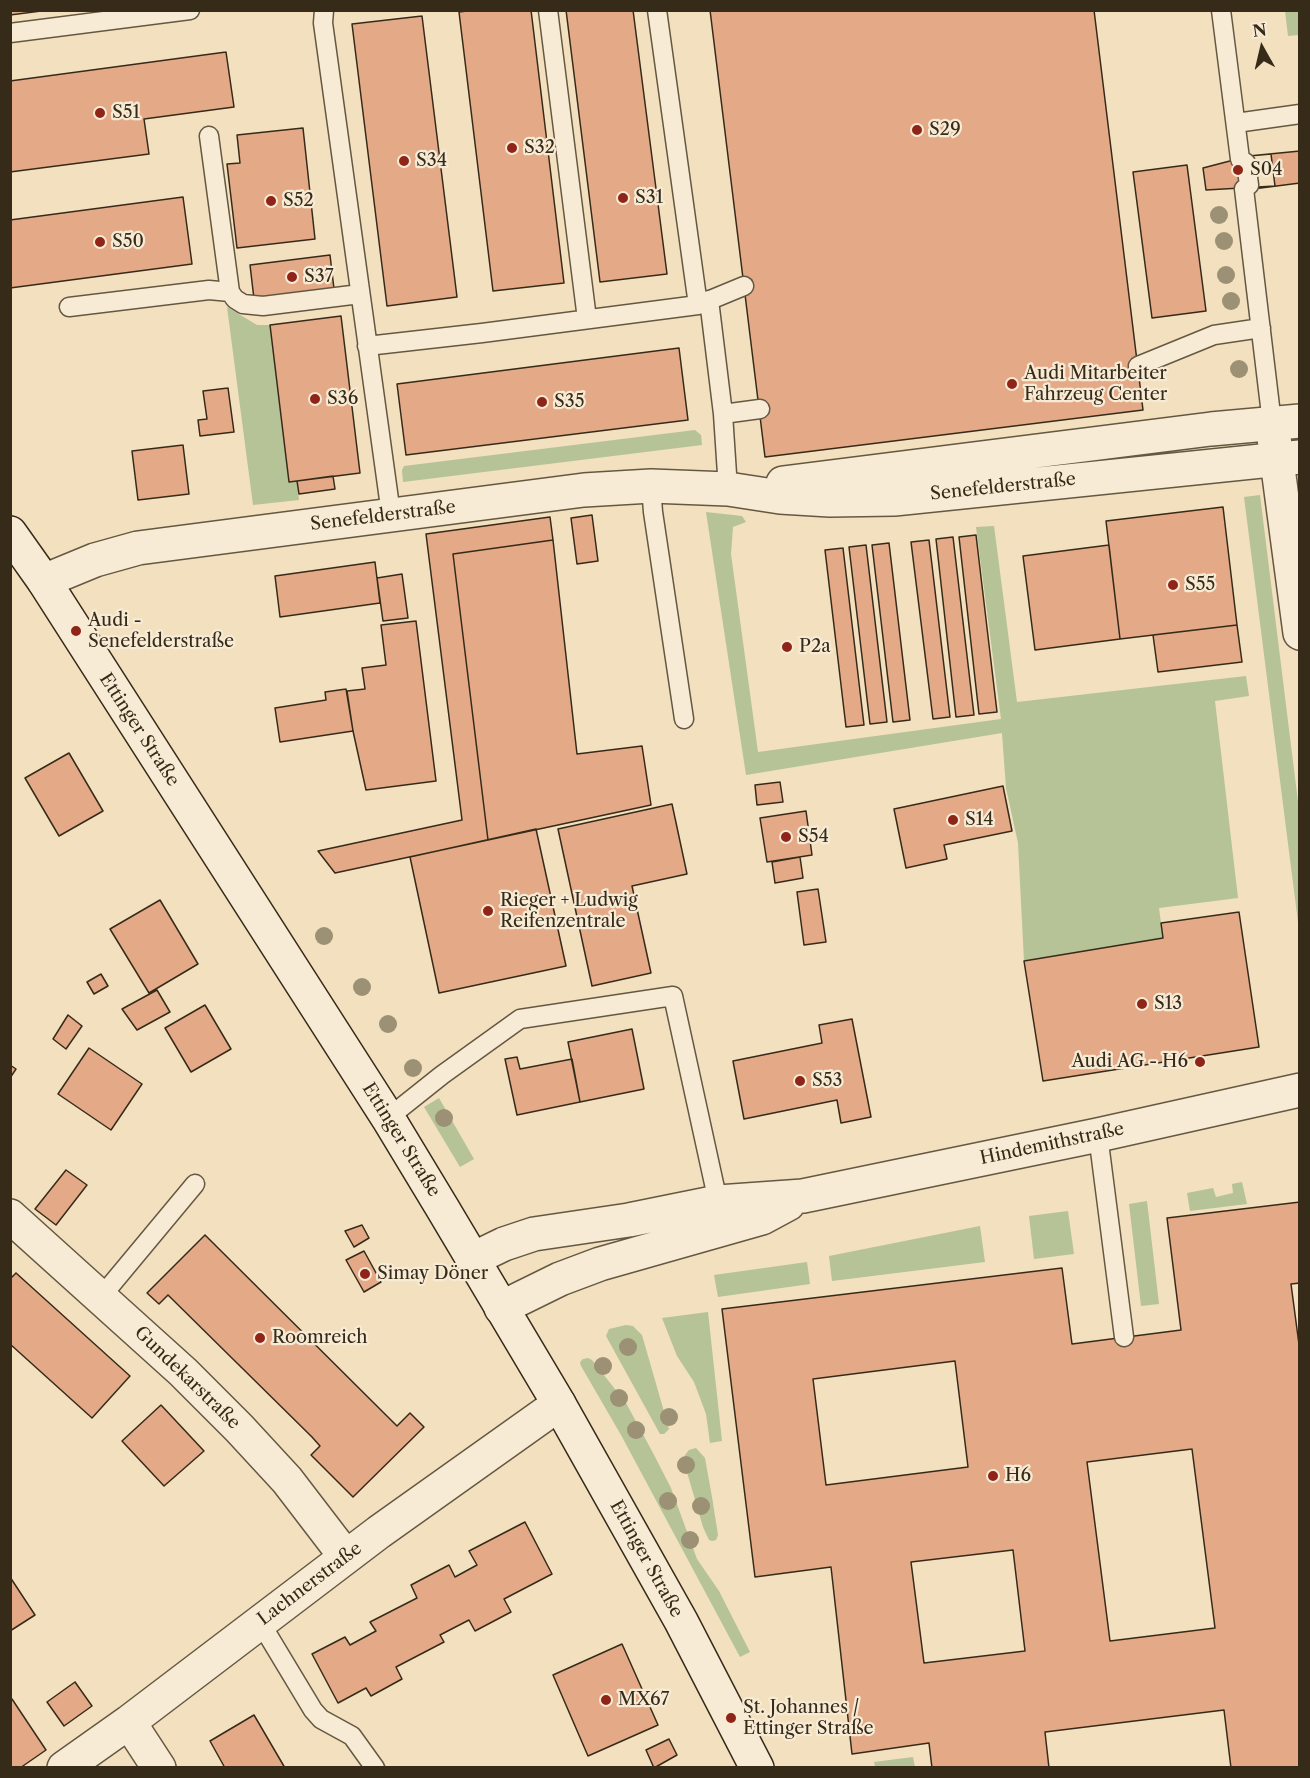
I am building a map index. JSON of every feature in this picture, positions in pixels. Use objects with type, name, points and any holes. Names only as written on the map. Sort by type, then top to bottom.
[{"type":"street","points":[[1286,422],[1299,633]]},
{"type":"street","name":"Senefelderstraße","points":[[728,489],[1286,422]]},
{"type":"street","name":"Senefelderstraße","points":[[44,581],[95,560],[138,548],[584,490],[651,486],[728,489],[780,497],[830,500],[894,499],[1288,458]]},
{"type":"street","name":"Ettinger Straße","points":[[10,533],[44,581],[388,1118],[559,1404],[681,1621],[757,1767]]},
{"type":"street","name":"Hindemithstraße","points":[[472,1259],[504,1244],[534,1234],[629,1220],[718,1202],[803,1196],[1098,1135],[1299,1090]]},
{"type":"street","name":"Hindemithstraße","points":[[501,1308],[590,1267],[762,1218],[803,1196]]},
{"type":"street","name":"Gundekarstraße","points":[[10,1216],[183,1372],[239,1428],[287,1480],[346,1557]]},
{"type":"street","name":"Lachnerstraße","points":[[64,1767],[129,1722],[346,1557],[559,1404]]},
{"type":"street","points":[[129,1722],[159,1767]]},
{"type":"lane","points":[[10,33],[190,10]]},
{"type":"lane","points":[[324,10],[323,23],[391,514]]},
{"type":"lane","points":[[549,10],[587,319]]},
{"type":"lane","points":[[657,10],[723,414],[728,489]]},
{"type":"lane","points":[[1221,10],[1240,159],[1236,164],[1238,186],[1244,189],[1261,328],[1286,422]]},
{"type":"lane","points":[[1236,123],[1299,114]]},
{"type":"lane","points":[[209,136],[230,292],[235,299],[243,304],[263,306],[360,294]]},
{"type":"lane","points":[[367,346],[703,302],[744,286]]},
{"type":"lane","points":[[69,307],[209,290],[230,292]]},
{"type":"lane","points":[[1138,366],[1214,335],[1261,328]]},
{"type":"lane","points":[[723,414],[760,409]]},
{"type":"lane","points":[[651,486],[684,719]]},
{"type":"lane","points":[[388,1118],[442,1075],[520,1019],[673,996],[718,1202]]},
{"type":"lane","points":[[1098,1135],[1124,1337]]},
{"type":"lane","points":[[100,1297],[195,1184]]},
{"type":"lane","points":[[260,1622],[313,1710],[321,1719],[352,1736],[375,1767]]},
{"type":"green space","points":[[1285,11],[1299,11],[1299,35],[1288,36]]},
{"type":"green space","points":[[227,307],[257,325],[270,325],[289,481],[297,481],[299,500],[253,505]]},
{"type":"green space","points":[[695,430],[701,435],[702,445],[403,482],[404,466]]},
{"type":"green space","points":[[1260,495],[1299,810],[1299,930],[1244,497]]},
{"type":"green space","points":[[706,512],[742,516],[746,522],[733,527],[731,554],[758,752],[1001,719],[976,527],[994,526],[1017,702],[1246,676],[1249,696],[1215,701],[1238,898],[1159,908],[1163,938],[1024,961],[1018,843],[1006,788],[1002,733],[746,775]]},
{"type":"green space","points":[[439,1098],[474,1159],[460,1167],[424,1107]]},
{"type":"green space","points":[[1242,1182],[1247,1204],[1190,1211],[1187,1193],[1213,1188],[1216,1197],[1233,1193],[1232,1184]]},
{"type":"green space","points":[[1147,1201],[1159,1304],[1141,1306],[1129,1204]]},
{"type":"green space","points":[[1068,1211],[1074,1254],[1034,1259],[1029,1216]]},
{"type":"green space","points":[[980,1226],[985,1262],[832,1281],[829,1256]]},
{"type":"green space","points":[[807,1262],[810,1284],[718,1297],[714,1275]]},
{"type":"green space","points":[[708,1312],[722,1441],[710,1443],[706,1414],[694,1382],[677,1356],[662,1318]]},
{"type":"green space","points":[[626,1325],[633,1326],[642,1335],[669,1429],[664,1434],[660,1434],[606,1336],[609,1329]]},
{"type":"green space","points":[[588,1358],[626,1403],[671,1488],[697,1559],[719,1591],[750,1652],[740,1657],[621,1435],[581,1366],[580,1362]]},
{"type":"green space","points":[[696,1448],[705,1458],[712,1497],[718,1535],[716,1540],[712,1541],[709,1540],[703,1527],[684,1462],[689,1450]]},
{"type":"green space","points":[[913,1757],[915,1767],[875,1767],[874,1762]]},
{"type":"building","points":[[10,10],[49,10],[10,15]]},
{"type":"building","name":"S32","points":[[531,10],[564,283],[493,291],[459,12]]},
{"type":"building","name":"S31","points":[[566,10],[633,10],[667,274],[600,282]]},
{"type":"building","name":"S29","points":[[710,10],[1094,10],[1143,410],[765,457]]},
{"type":"building","name":"S34","points":[[422,16],[457,297],[387,306],[352,24]]},
{"type":"building","name":"S51","points":[[226,52],[234,107],[144,119],[149,154],[10,172],[10,81]]},
{"type":"building","name":"S52","points":[[303,128],[315,239],[237,248],[227,164],[240,163],[237,135]]},
{"type":"building","points":[[1300,151],[1300,183],[1253,189],[1249,156]]},
{"type":"building","name":"S04","points":[[1271,154],[1275,186],[1206,190],[1203,168],[1249,156]]},
{"type":"building","points":[[1187,165],[1206,311],[1152,318],[1133,172]]},
{"type":"building","name":"S50","points":[[183,197],[192,264],[10,288],[10,220]]},
{"type":"building","name":"S37","points":[[330,255],[334,289],[254,299],[250,265]]},
{"type":"building","name":"S36","points":[[341,316],[360,473],[289,482],[270,325]]},
{"type":"building","name":"S35","points":[[679,348],[688,420],[406,455],[397,384]]},
{"type":"building","points":[[228,388],[234,432],[200,436],[198,420],[207,419],[203,391]]},
{"type":"building","points":[[183,445],[189,494],[138,500],[132,451]]},
{"type":"building","points":[[333,476],[335,489],[299,494],[297,481]]},
{"type":"building","name":"S55","points":[[1223,507],[1237,625],[1120,639],[1106,521]]},
{"type":"building","points":[[592,515],[598,561],[577,564],[571,518]]},
{"type":"building","points":[[550,517],[553,540],[453,554],[488,840],[335,873],[318,851],[462,820],[426,534]]},
{"type":"building","points":[[976,535],[997,712],[979,714],[959,537]]},
{"type":"building","points":[[953,537],[974,715],[956,717],[936,539]]},
{"type":"building","points":[[553,540],[577,754],[642,746],[651,805],[488,840],[453,554]]},
{"type":"building","points":[[929,540],[950,717],[933,719],[911,542]]},
{"type":"building","points":[[889,543],[910,720],[893,722],[872,545]]},
{"type":"building","points":[[866,545],[887,722],[870,724],[849,547]]},
{"type":"building","points":[[1109,545],[1120,639],[1035,650],[1023,556]]},
{"type":"building","points":[[843,548],[864,725],[846,727],[825,550]]},
{"type":"building","points":[[375,562],[380,603],[280,617],[275,576]]},
{"type":"building","points":[[402,574],[408,618],[383,621],[377,578]]},
{"type":"building","points":[[416,621],[436,781],[366,790],[347,691],[365,689],[362,668],[386,665],[381,625]]},
{"type":"building","points":[[1237,625],[1242,662],[1158,672],[1153,635]]},
{"type":"building","points":[[346,689],[353,731],[280,742],[275,708],[326,700],[325,692]]},
{"type":"building","points":[[69,753],[103,811],[59,836],[25,778]]},
{"type":"building","points":[[780,782],[783,802],[757,805],[755,785]]},
{"type":"building","name":"S14","points":[[1003,786],[1012,831],[944,845],[947,859],[906,868],[894,809]]},
{"type":"building","points":[[672,804],[687,874],[632,886],[651,973],[592,986],[558,829]]},
{"type":"building","name":"S54","points":[[806,811],[812,855],[767,862],[760,818]]},
{"type":"building","name":"Rieger + Ludwig Reifenzentrale","points":[[536,829],[566,966],[439,993],[410,857]]},
{"type":"building","points":[[800,857],[803,878],[775,883],[772,862]]},
{"type":"building","points":[[818,889],[826,942],[804,945],[797,892]]},
{"type":"building","points":[[160,900],[198,964],[149,993],[110,929]]},
{"type":"building","name":"S13","points":[[1239,912],[1259,1047],[1043,1081],[1024,961],[1163,938],[1161,923]]},
{"type":"building","points":[[101,974],[108,986],[94,994],[87,982]]},
{"type":"building","points":[[157,990],[170,1012],[137,1030],[122,1009]]},
{"type":"building","points":[[205,1005],[231,1049],[191,1072],[165,1028]]},
{"type":"building","points":[[68,1015],[82,1026],[66,1049],[53,1039]]},
{"type":"building","name":"S53","points":[[852,1019],[871,1117],[841,1123],[837,1100],[744,1119],[733,1061],[822,1043],[819,1025]]},
{"type":"building","points":[[632,1029],[644,1089],[580,1102],[568,1042]]},
{"type":"building","points":[[89,1048],[142,1084],[111,1130],[58,1094]]},
{"type":"building","points":[[517,1057],[520,1069],[572,1059],[580,1102],[517,1115],[505,1059]]},
{"type":"building","points":[[10,1065],[16,1069],[10,1078]]},
{"type":"building","points":[[66,1170],[87,1185],[56,1225],[35,1209]]},
{"type":"building","name":"H6","points":[[1300,1202],[1300,1283],[1291,1284],[1300,1352],[1300,1768],[1231,1768],[1224,1710],[1045,1732],[1049,1768],[932,1768],[929,1743],[852,1754],[831,1567],[755,1577],[722,1309],[1062,1268],[1072,1344],[1181,1330],[1167,1218]],"holes":[[[955,1361],[968,1467],[826,1485],[813,1379]],[[1192,1449],[1215,1628],[1110,1641],[1087,1462]],[[1013,1550],[1025,1651],[924,1663],[911,1562]]]},
{"type":"building","points":[[362,1225],[369,1238],[354,1247],[345,1231]]},
{"type":"building","name":"Roomreich","points":[[205,1235],[397,1426],[410,1413],[424,1427],[353,1497],[311,1455],[320,1446],[312,1437],[168,1295],[159,1304],[147,1293]]},
{"type":"building","name":"Simay Döner","points":[[364,1251],[381,1282],[364,1292],[346,1260]]},
{"type":"building","points":[[16,1273],[130,1376],[92,1418],[10,1344],[10,1279]]},
{"type":"building","points":[[161,1405],[204,1451],[164,1486],[122,1441]]},
{"type":"building","points":[[525,1522],[552,1574],[504,1599],[511,1612],[475,1631],[469,1620],[440,1635],[444,1642],[396,1667],[402,1679],[371,1696],[366,1688],[338,1703],[312,1654],[345,1637],[350,1645],[376,1631],[370,1622],[417,1598],[411,1585],[449,1565],[455,1577],[477,1565],[469,1551]]},
{"type":"building","points":[[10,1577],[35,1615],[10,1631]]},
{"type":"building","name":"MX67","points":[[622,1644],[658,1725],[588,1756],[553,1675]]},
{"type":"building","points":[[75,1682],[92,1706],[64,1726],[47,1702]]},
{"type":"building","points":[[12,1699],[46,1750],[20,1768],[10,1768],[10,1700]]},
{"type":"building","points":[[254,1715],[285,1768],[225,1768],[210,1741]]},
{"type":"building","points":[[669,1739],[677,1755],[654,1768],[646,1750]]},
{"type":"place","name":"S51","points":[[100,113]]},
{"type":"place","name":"S29","points":[[917,130]]},
{"type":"place","name":"S32","points":[[512,148]]},
{"type":"place","name":"S34","points":[[404,161]]},
{"type":"place","name":"S04","points":[[1238,170]]},
{"type":"place","name":"S31","points":[[623,198]]},
{"type":"place","name":"S52","points":[[271,201]]},
{"type":"place","name":"S50","points":[[100,242]]},
{"type":"place","name":"S37","points":[[292,277]]},
{"type":"place","name":"Audi Mitarbeiter Fahrzeug Center","points":[[1012,384]]},
{"type":"place","name":"S36","points":[[315,399]]},
{"type":"place","name":"S35","points":[[542,402]]},
{"type":"place","name":"S55","points":[[1173,585]]},
{"type":"place","name":"Audi - Senefelderstraße","points":[[76,631]]},
{"type":"place","name":"P2a","points":[[787,647]]},
{"type":"place","name":"S14","points":[[953,820]]},
{"type":"place","name":"S54","points":[[786,837]]},
{"type":"place","name":"Rieger + Ludwig Reifenzentrale","points":[[488,911]]},
{"type":"place","name":"S13","points":[[1142,1004]]},
{"type":"place","name":"Audi AG - H6","points":[[1200,1062]]},
{"type":"place","name":"S53","points":[[800,1081]]},
{"type":"place","name":"Simay Döner","points":[[365,1274]]},
{"type":"place","name":"Roomreich","points":[[260,1338]]},
{"type":"place","name":"H6","points":[[993,1476]]},
{"type":"place","name":"MX67","points":[[606,1700]]},
{"type":"place","name":"St. Johannes / Ettinger Straße","points":[[731,1718]]}]
